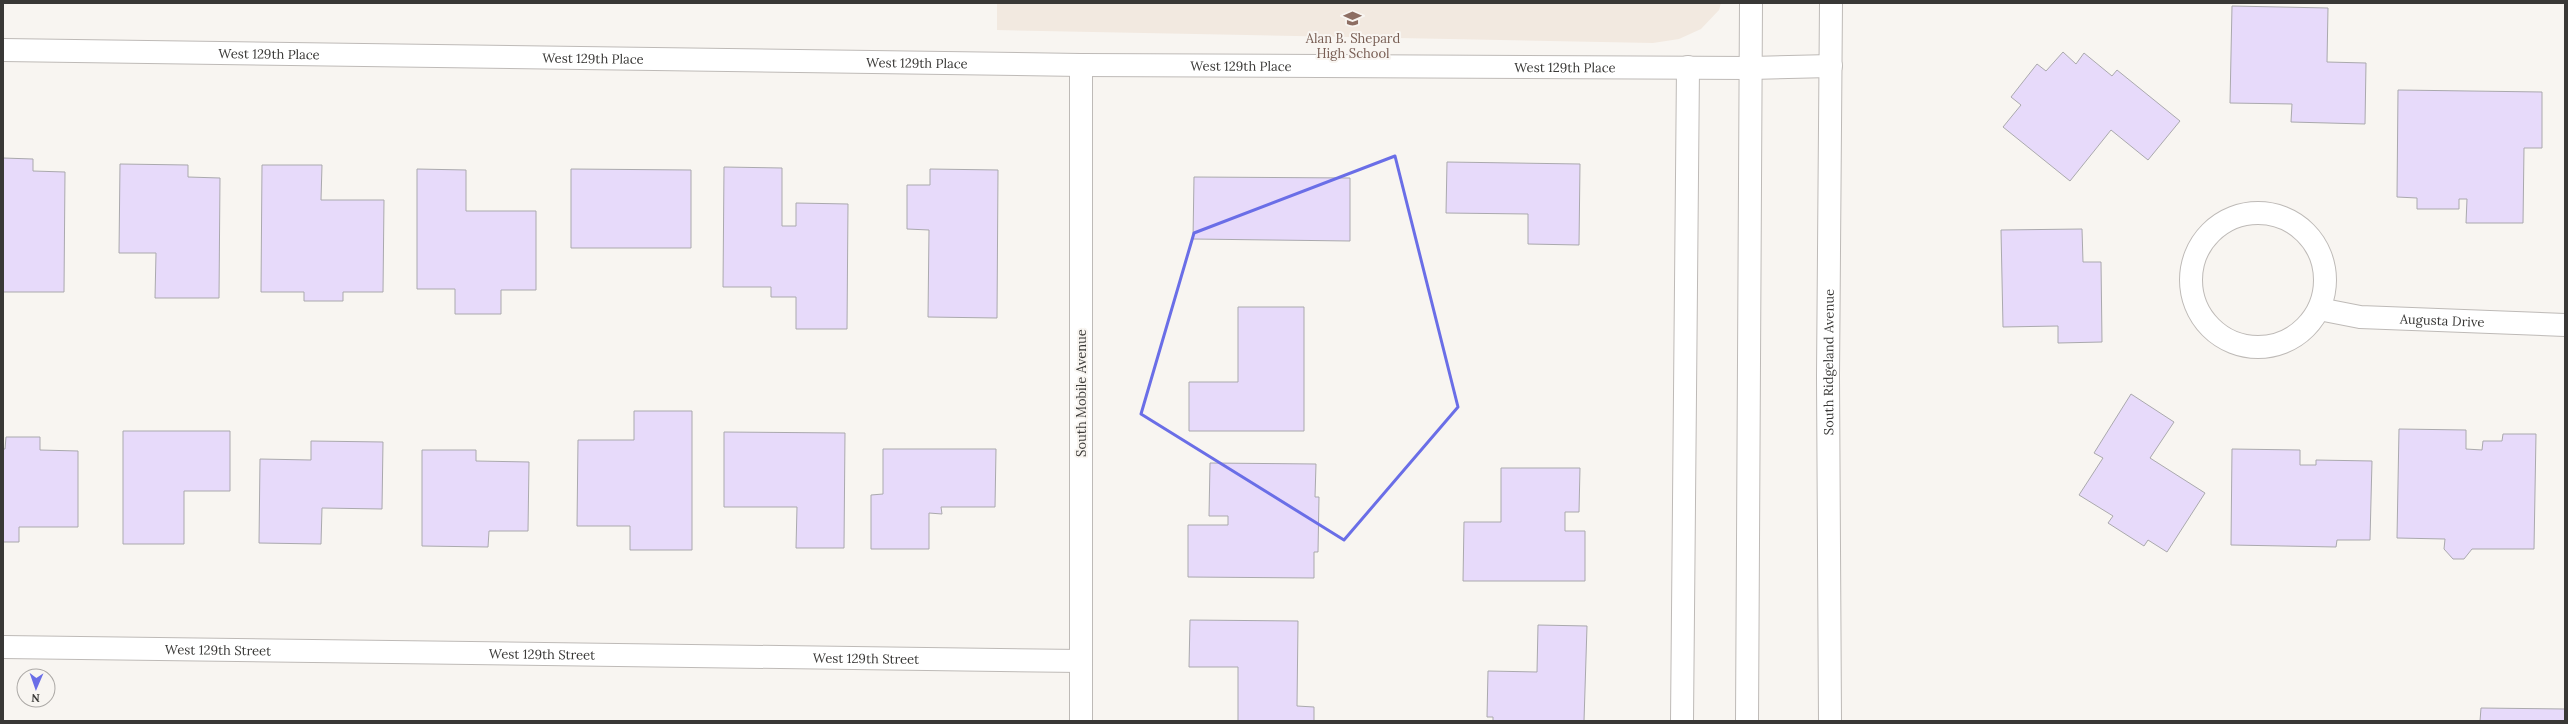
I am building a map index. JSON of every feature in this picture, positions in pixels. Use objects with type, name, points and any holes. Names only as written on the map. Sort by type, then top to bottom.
[{"type":"street","points":[[1747,721],[1751,3]]},
{"type":"street","name":"South Ridgeland Avenue","points":[[1830,3],[1828,376],[1830,721]]},
{"type":"street","name":"West 129th Place","points":[[3,50],[1081,65],[1751,68],[1830,66]]},
{"type":"street","name":"South Mobile Avenue","points":[[1081,65],[1081,721]]},
{"type":"street","points":[[1682,721],[1688,67]]},
{"type":"street","points":[[2263,213],[2288,219],[2309,235],[2322,258],[2326,284],[2319,309],[2303,330],[2280,343],[2254,347],[2229,340],[2208,325],[2194,302],[2191,276],[2198,250],[2214,229],[2236,216],[2263,213]]},
{"type":"street","name":"Augusta Drive","points":[[2319,309],[2360,317],[2565,325]]},
{"type":"street","name":"West 129th Street","points":[[3,648],[1081,661]]},
{"type":"highlighted area","points":[[1395,156],[1458,407],[1344,540],[1141,414],[1194,233]]},
{"type":"shaded area","name":"Alan B. Shepard High School","points":[[997,3],[1721,3],[1719,10],[1701,29],[1679,39],[1653,43],[997,30]]},
{"type":"building","points":[[2232,6],[2328,8],[2327,62],[2366,63],[2365,124],[2291,122],[2292,104],[2230,103]]},
{"type":"building","points":[[2063,52],[2076,64],[2084,53],[2112,76],[2117,70],[2180,121],[2148,160],[2111,130],[2070,181],[2003,127],[2021,105],[2011,97],[2037,64],[2046,71]]},
{"type":"building","points":[[2398,90],[2542,92],[2542,148],[2524,148],[2523,223],[2466,223],[2467,199],[2459,199],[2459,209],[2417,209],[2417,198],[2397,197]]},
{"type":"building","points":[[3,158],[33,159],[33,171],[65,172],[64,292],[3,292]]},
{"type":"building","points":[[1447,162],[1580,164],[1579,245],[1528,244],[1528,214],[1446,213]]},
{"type":"building","points":[[120,164],[188,165],[188,177],[220,178],[219,298],[155,298],[156,253],[119,253]]},
{"type":"building","points":[[262,165],[322,165],[321,200],[384,200],[383,292],[343,292],[343,301],[304,301],[304,292],[261,292]]},
{"type":"building","points":[[724,167],[782,168],[782,226],[796,226],[796,203],[848,204],[847,329],[796,329],[796,297],[771,297],[771,287],[723,287]]},
{"type":"building","points":[[417,169],[466,170],[466,211],[536,211],[536,290],[501,290],[501,314],[455,314],[455,289],[417,289]]},
{"type":"building","points":[[571,169],[691,170],[691,248],[571,248]]},
{"type":"building","points":[[930,169],[998,170],[997,318],[928,317],[929,230],[907,229],[907,185],[930,185]]},
{"type":"building","points":[[1194,177],[1350,178],[1350,241],[1193,239]]},
{"type":"building","points":[[2082,229],[2083,262],[2101,262],[2102,342],[2058,343],[2058,326],[2003,327],[2001,230]]},
{"type":"building","points":[[1238,307],[1304,307],[1304,431],[1189,431],[1189,382],[1238,382]]},
{"type":"building","points":[[2131,394],[2174,422],[2150,458],[2205,493],[2167,552],[2148,540],[2144,546],[2108,523],[2113,516],[2079,495],[2103,458],[2094,453]]},
{"type":"building","points":[[634,411],[692,411],[692,550],[630,550],[630,526],[577,526],[578,440],[634,440]]},
{"type":"building","points":[[2399,429],[2466,430],[2466,449],[2482,450],[2483,441],[2502,441],[2503,434],[2536,434],[2534,549],[2472,549],[2464,559],[2453,559],[2444,549],[2445,539],[2397,538]]},
{"type":"building","points":[[123,431],[230,431],[230,491],[184,491],[184,544],[123,544]]},
{"type":"building","points":[[724,432],[845,433],[844,548],[796,548],[797,507],[724,507]]},
{"type":"building","points":[[6,437],[40,437],[40,450],[78,451],[78,527],[19,527],[19,542],[3,542],[3,449],[5,449]]},
{"type":"building","points":[[311,441],[383,442],[382,509],[322,508],[321,544],[259,543],[260,459],[311,460]]},
{"type":"building","points":[[883,449],[996,449],[995,507],[941,507],[942,514],[929,513],[929,549],[871,549],[871,495],[883,494]]},
{"type":"building","points":[[2232,449],[2300,450],[2300,465],[2316,465],[2316,460],[2372,461],[2370,540],[2337,540],[2336,547],[2231,545]]},
{"type":"building","points":[[422,450],[476,450],[476,461],[529,462],[528,531],[489,531],[488,547],[422,546]]},
{"type":"building","points":[[1210,463],[1316,464],[1315,497],[1319,497],[1318,552],[1314,552],[1314,578],[1188,577],[1188,525],[1228,525],[1228,516],[1209,516]]},
{"type":"building","points":[[1501,468],[1580,468],[1579,512],[1565,512],[1565,531],[1585,531],[1585,581],[1463,581],[1464,522],[1501,522]]},
{"type":"building","points":[[1190,620],[1298,621],[1297,706],[1314,707],[1314,721],[1238,721],[1238,667],[1189,667]]},
{"type":"building","points":[[1538,625],[1587,626],[1584,721],[1493,721],[1493,717],[1487,717],[1488,671],[1537,672]]},
{"type":"building","points":[[2481,708],[2565,709],[2565,721],[2480,721]]},
{"type":"place","name":"Alan B. Shepard High School","points":[[1353,19]]}]
